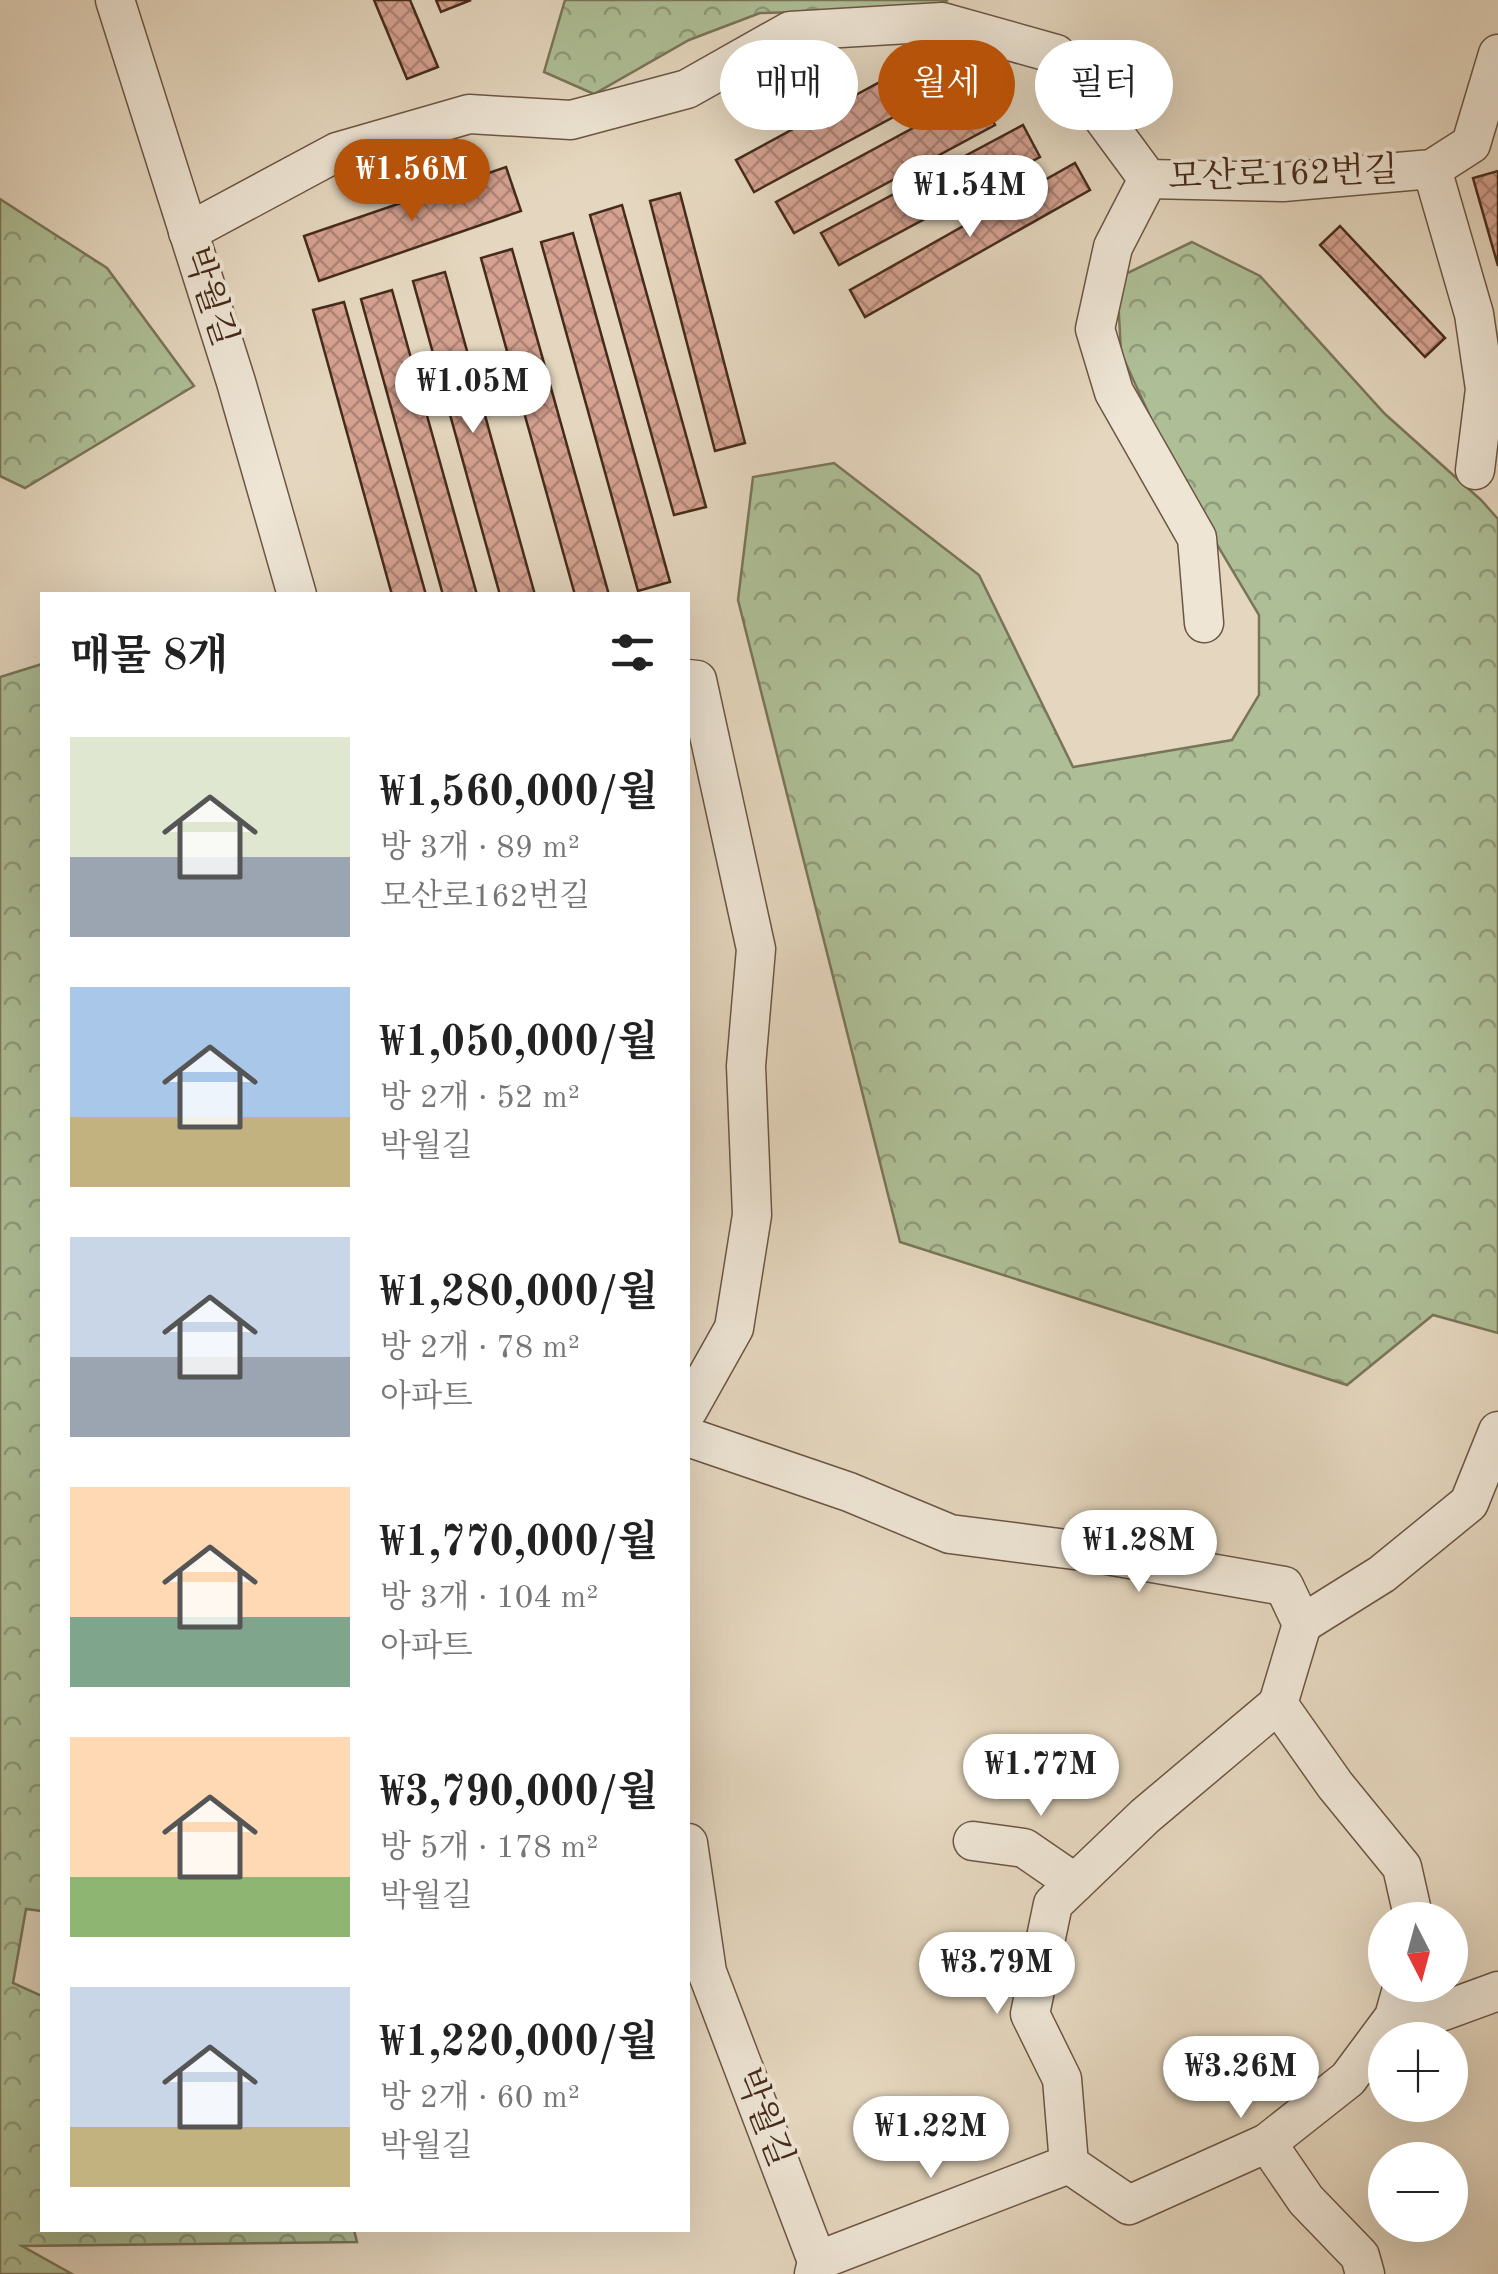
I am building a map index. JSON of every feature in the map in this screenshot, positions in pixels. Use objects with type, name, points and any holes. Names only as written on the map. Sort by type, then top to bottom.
[{"type":"street","name":"박월길","points":[[115,0],[296,592]]},
{"type":"street","name":"모산로162번길","points":[[188,232],[337,152],[469,114],[571,120],[687,90],[790,32],[942,22],[1056,54],[1148,179]]},
{"type":"street","name":"모산로162번길","points":[[1148,179],[1282,182],[1432,168],[1485,145],[1498,54]]},
{"type":"street","points":[[1432,168],[1474,314],[1485,390],[1475,470]]},
{"type":"street","name":"모산로162번길","points":[[1148,179],[1112,247],[1095,329],[1114,392],[1197,538],[1204,623]]},
{"type":"street","points":[[690,679],[698,680],[756,949],[746,1066],[752,1214],[734,1328],[690,1406]]},
{"type":"street","points":[[1069,2164],[1062,2079],[1030,2014],[1053,1904],[1146,1816],[1278,1704],[1302,1624],[1382,1574],[1469,1502],[1498,1431]]},
{"type":"street","points":[[690,1438],[849,1492],[950,1534],[1090,1552],[1284,1586],[1302,1624]]},
{"type":"street","points":[[1278,1704],[1402,1868],[1410,1902]]},
{"type":"street","points":[[973,1841],[1024,1848],[1075,1883]]},
{"type":"street","name":"박월길","points":[[690,1857],[707,1972],[816,2268]]},
{"type":"street","points":[[1410,2022],[1498,1991]]},
{"type":"street","points":[[1069,2164],[1129,2205],[1267,2143],[1348,2079],[1368,2051]]},
{"type":"street","points":[[1267,2143],[1306,2200],[1360,2256],[1365,2274]]},
{"type":"street","points":[[816,2268],[1069,2164]]},
{"type":"green space","points":[[565,0],[948,0],[924,9],[760,13],[689,40],[594,94],[544,72]]},
{"type":"green space","points":[[0,199],[107,268],[194,386],[25,488],[0,476]]},
{"type":"green space","points":[[1192,242],[1260,276],[1385,414],[1498,519],[1498,1333],[1433,1315],[1347,1385],[900,1242],[738,600],[753,477],[834,463],[979,575],[1073,767],[1232,740],[1259,695],[1259,615],[1181,484],[1121,353],[1117,278]]},
{"type":"green space","points":[[40,665],[40,1911],[26,1909],[13,1983],[40,1995],[40,2232],[354,2232],[357,2242],[22,2246],[72,2274],[0,2274],[0,677]]},
{"type":"building","points":[[374,0],[410,0],[438,67],[407,79]]},
{"type":"building","points":[[436,0],[471,0],[441,12]]},
{"type":"building","points":[[878,83],[878,125],[754,192],[736,160],[791,130],[858,130],[858,94]]},
{"type":"building","points":[[1023,125],[1040,157],[839,265],[821,233]]},
{"type":"building","points":[[909,130],[986,130],[794,233],[776,202]]},
{"type":"building","points":[[1075,163],[1090,190],[865,317],[850,290]]},
{"type":"building","points":[[506,167],[521,211],[319,281],[304,236]]},
{"type":"building","points":[[1498,171],[1498,266],[1473,178]]},
{"type":"building","points":[[680,193],[745,443],[715,451],[650,201]]},
{"type":"building","points":[[622,205],[706,507],[674,515],[590,215]]},
{"type":"building","points":[[1340,226],[1445,338],[1425,357],[1320,245]]},
{"type":"building","points":[[573,233],[670,582],[638,591],[541,242]]},
{"type":"building","points":[[512,249],[608,592],[574,592],[481,258]]},
{"type":"building","points":[[445,272],[534,592],[499,592],[413,281]]},
{"type":"building","points":[[392,290],[476,592],[442,592],[361,299]]},
{"type":"building","points":[[344,302],[425,592],[391,592],[313,310]]}]
